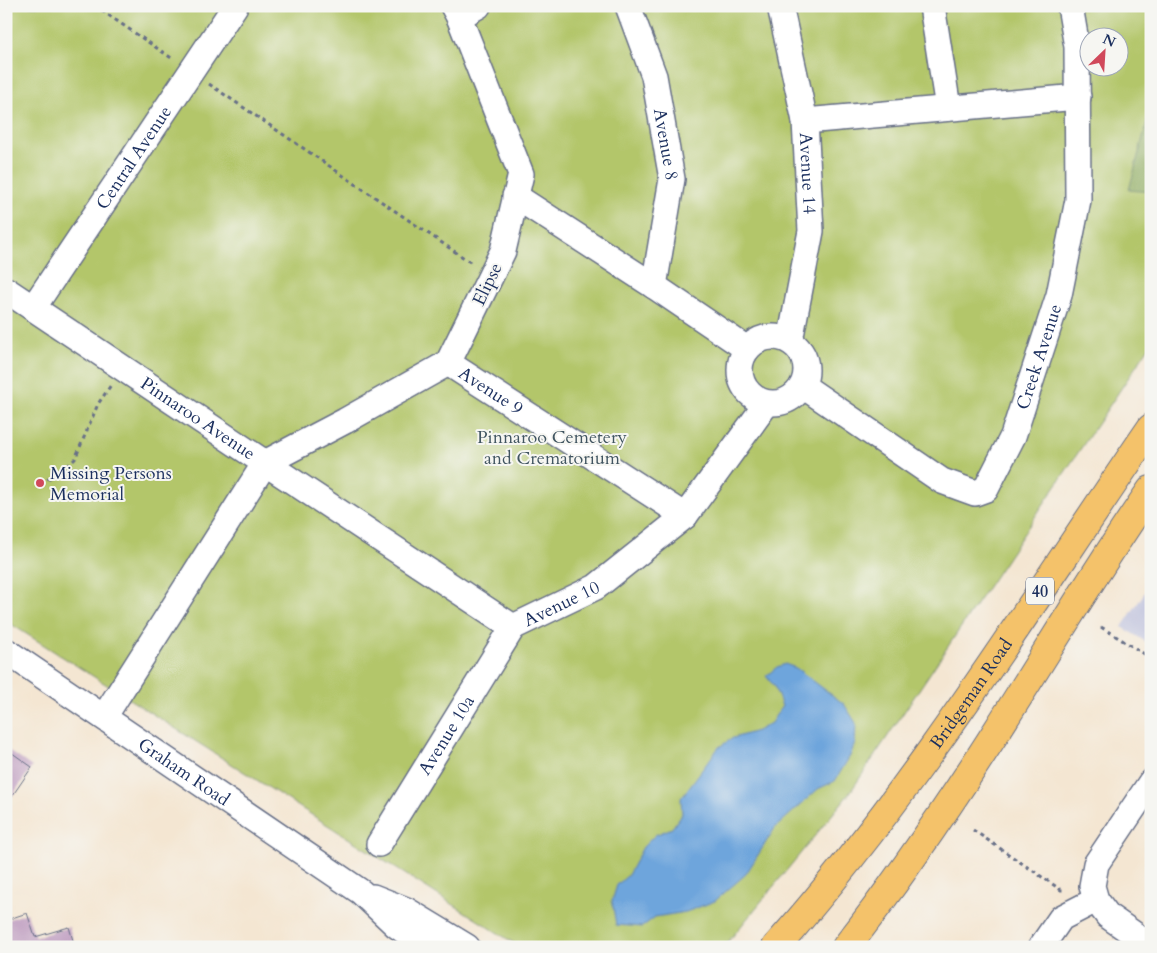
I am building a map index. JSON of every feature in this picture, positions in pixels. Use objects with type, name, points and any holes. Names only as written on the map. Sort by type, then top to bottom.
[{"type":"main road","name":"Bridgeman Road","points":[[776,947],[847,862],[930,753],[1151,428]]},
{"type":"main road","name":"40","points":[[846,947],[899,876],[968,776],[1091,580],[1151,490]]},
{"type":"main road","points":[[930,753],[968,776]]},
{"type":"street","name":"Central Avenue","points":[[33,308],[235,6]]},
{"type":"street","name":"Avenue 8","points":[[628,6],[654,76],[672,179],[654,286]]},
{"type":"street","name":"Avenue 14","points":[[780,6],[805,121],[811,231],[790,341]]},
{"type":"street","points":[[932,6],[948,108]]},
{"type":"street","name":"Creek Avenue","points":[[803,386],[942,481],[975,493],[986,489],[1013,436],[1059,295],[1078,200],[1077,47],[1070,6]]},
{"type":"street","name":"Elipse","points":[[448,363],[503,251],[521,174],[463,10]]},
{"type":"street","points":[[805,121],[1078,97]]},
{"type":"street","points":[[516,196],[747,349]]},
{"type":"street","name":"Pinnaroo Avenue","points":[[6,290],[265,463],[104,717]]},
{"type":"street","points":[[767,337],[779,337],[790,341],[802,352],[806,363],[806,375],[803,386],[790,399],[779,403],[767,403],[756,398],[748,392],[742,382],[740,370],[742,359],[747,349],[756,341],[767,337]]},
{"type":"street","points":[[265,463],[345,421],[448,363]]},
{"type":"street","name":"Avenue 9","points":[[448,363],[685,516]]},
{"type":"street","name":"Avenue 10","points":[[265,463],[513,627],[596,587],[685,516],[767,403]]},
{"type":"street","name":"Avenue 10a","points":[[379,844],[513,627]]},
{"type":"street","name":"Graham Road","points":[[6,651],[361,892],[396,925],[426,947]]},
{"type":"street","points":[[1151,782],[1096,864],[1094,893],[1108,916],[1151,946]]},
{"type":"street","name":"Graham Road","points":[[361,892],[406,910],[467,947]]},
{"type":"street","points":[[1041,947],[1061,918],[1094,893]]},
{"type":"path","points":[[95,6],[491,276]]},
{"type":"path","points":[[40,482],[60,472],[75,460],[98,404],[123,368]]},
{"type":"path","points":[[1101,627],[1151,658]]},
{"type":"path","points":[[973,830],[1062,890],[1094,893]]},
{"type":"shaded area","points":[[1151,583],[1151,645],[1122,627]]},
{"type":"green space","name":"Pinnaroo Cemetery and Crematorium","points":[[6,6],[1151,6],[1151,344],[849,794],[724,947],[520,947],[6,621]]},
{"type":"green space","points":[[1151,107],[1151,192],[1129,190]]},
{"type":"water","points":[[785,664],[796,668],[844,704],[856,723],[855,743],[850,756],[835,781],[818,789],[775,828],[746,874],[715,901],[686,912],[655,917],[642,927],[616,925],[612,901],[617,885],[628,875],[643,847],[655,835],[672,828],[682,814],[681,798],[719,747],[733,738],[757,731],[771,723],[782,706],[774,686],[766,676],[777,667]]},
{"type":"building","points":[[8,750],[32,767],[6,805],[6,752]]},
{"type":"building","points":[[27,913],[35,937],[69,927],[75,947],[6,947],[6,920]]},
{"type":"place","name":"Missing Persons Memorial","points":[[40,483]]}]
